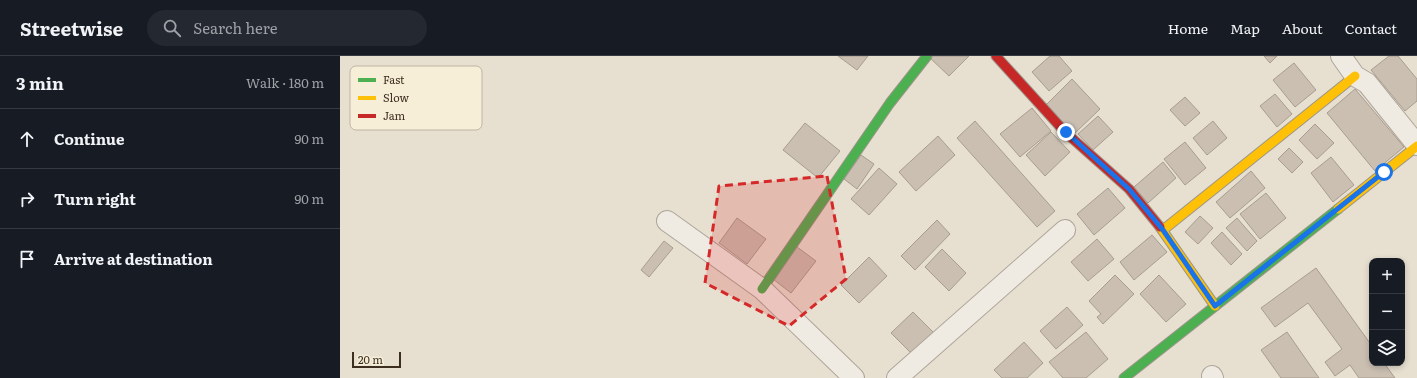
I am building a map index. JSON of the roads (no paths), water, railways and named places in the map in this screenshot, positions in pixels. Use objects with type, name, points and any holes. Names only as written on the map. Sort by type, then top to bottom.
[{"type":"street","points":[[762,289],[890,102],[927,56]]},
{"type":"street","points":[[996,56],[1066,132],[1129,189],[1163,230],[1215,306]]},
{"type":"street","points":[[1124,378],[1417,145],[1367,83],[1355,76],[1341,56]]},
{"type":"street","points":[[1163,230],[1355,76]]},
{"type":"street","points":[[666,221],[762,289],[854,378]]},
{"type":"street","points":[[897,378],[1065,230]]}]
